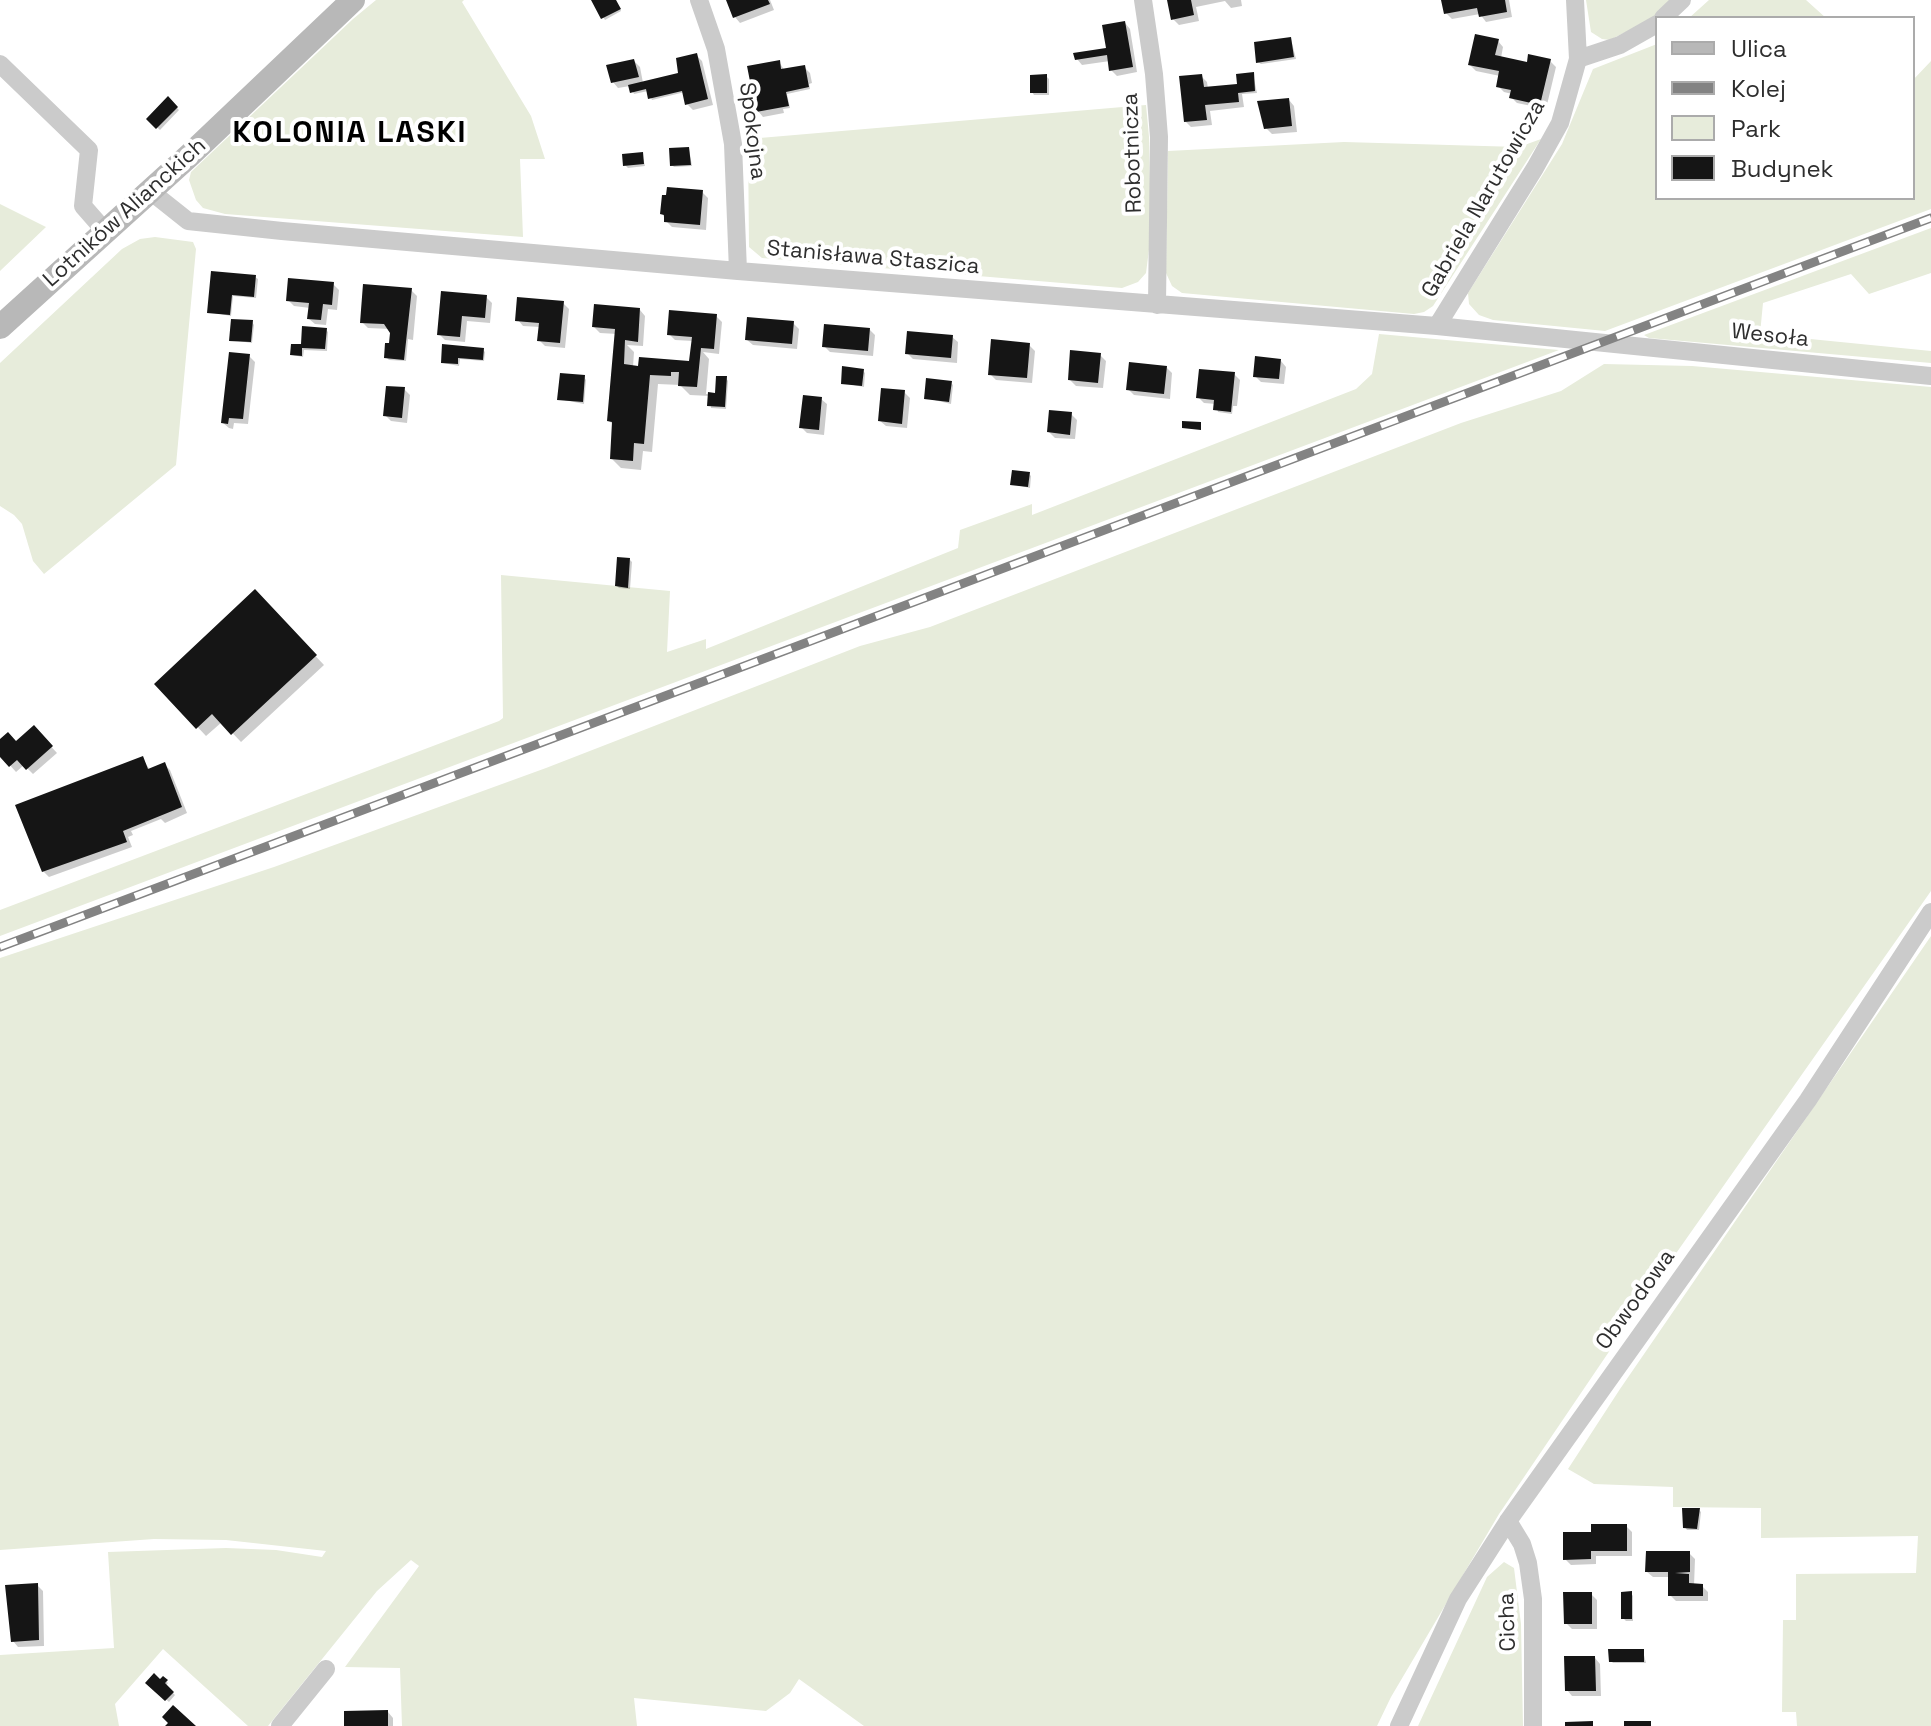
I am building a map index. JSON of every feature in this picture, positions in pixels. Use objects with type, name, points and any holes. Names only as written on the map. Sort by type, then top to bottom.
[{"type":"main road","name":"Lotników Alianckich","points":[[0,327],[353,0]]},
{"type":"street","name":"Spokojna","points":[[699,0],[716,49],[733,144],[738,271]]},
{"type":"street","name":"Robotnicza","points":[[1143,0],[1159,137],[1157,305]]},
{"type":"street","name":"Gabriela Narutowicza","points":[[1437,326],[1547,148],[1567,102],[1578,59],[1575,0]]},
{"type":"street","points":[[1665,16],[1682,0]]},
{"type":"street","points":[[1578,59],[1620,45],[1655,25]]},
{"type":"street","points":[[0,64],[89,150],[83,206],[104,230]]},
{"type":"street","name":"Stanisława Staszica","points":[[149,190],[188,221],[738,271],[1604,341]]},
{"type":"street","name":"Wesoła","points":[[1604,341],[1653,349],[1931,376]]},
{"type":"street","name":"Obwodowa","points":[[1399,1726],[1458,1599],[1508,1521],[1808,1100],[1931,912]]},
{"type":"street","name":"Cicha","points":[[1508,1521],[1522,1544],[1533,1599],[1533,1726]]},
{"type":"street","points":[[280,1726],[326,1669]]},
{"type":"green space","points":[[376,0],[464,0],[462,2],[531,116],[545,159],[520,159],[523,237],[225,214],[203,208],[196,200],[189,180],[191,172]]},
{"type":"green space","points":[[1586,0],[1672,0],[1655,17],[1610,40],[1591,32]]},
{"type":"green space","points":[[1709,0],[1806,0],[1824,16],[1691,16]]},
{"type":"green space","points":[[1655,45],[1655,200],[1915,200],[1915,78],[1931,61],[1931,209],[1605,331],[1493,320],[1479,315],[1469,304],[1468,293],[1562,144],[1593,69]]},
{"type":"green space","points":[[1146,105],[1151,234],[1146,273],[1138,282],[1122,288],[762,258],[749,247],[748,139]]},
{"type":"green space","points":[[1541,139],[1433,306],[1424,312],[1414,314],[1182,293],[1172,286],[1166,273],[1168,151],[1344,142],[1519,147]]},
{"type":"green space","points":[[0,204],[46,227],[0,271]]},
{"type":"green space","points":[[1931,228],[1931,273],[1869,294],[1851,274],[1763,303],[1760,334],[1931,351],[1931,363],[1649,338],[1644,335]]},
{"type":"green space","points":[[155,237],[193,242],[196,249],[176,465],[44,574],[33,561],[22,524],[0,506],[0,363],[122,249],[140,239]]},
{"type":"green space","points":[[1379,334],[1559,350],[0,936],[0,910],[499,721],[503,718],[501,575],[670,591],[667,652],[706,639],[706,649],[958,548],[960,530],[1032,504],[1032,515],[1356,389],[1372,374]]},
{"type":"green space","points":[[1604,364],[1692,366],[1931,387],[1931,891],[1665,1269],[1499,1514],[1377,1726],[864,1726],[799,1679],[790,1693],[766,1711],[634,1698],[637,1726],[402,1726],[400,1668],[345,1667],[419,1566],[411,1560],[377,1591],[268,1726],[248,1726],[163,1649],[115,1704],[119,1726],[0,1726],[0,1655],[114,1648],[108,1552],[226,1548],[276,1550],[322,1557],[326,1551],[226,1540],[154,1539],[0,1550],[0,958],[274,867],[546,768],[860,646],[930,627],[1461,423],[1561,391]]},
{"type":"green space","points":[[1931,936],[1931,1726],[1797,1726],[1796,1712],[1782,1712],[1783,1620],[1796,1620],[1796,1574],[1916,1573],[1918,1536],[1761,1538],[1761,1508],[1673,1507],[1673,1487],[1594,1484],[1568,1469]]},
{"type":"green space","points":[[1504,1562],[1514,1568],[1521,1624],[1523,1726],[1418,1726],[1487,1577]]},
{"type":"building","points":[[591,0],[616,0],[621,9],[601,19]]},
{"type":"building","points":[[726,0],[768,0],[770,4],[733,18]]},
{"type":"building","points":[[1167,0],[1191,0],[1194,15],[1171,20]]},
{"type":"building","points":[[1441,0],[1505,0],[1507,12],[1479,17],[1477,8],[1444,14]]},
{"type":"building","points":[[1125,21],[1133,67],[1109,71],[1107,55],[1075,60],[1073,53],[1106,48],[1102,25]]},
{"type":"building","points":[[1475,34],[1499,39],[1495,55],[1527,62],[1528,54],[1551,59],[1540,105],[1509,98],[1511,90],[1496,87],[1499,71],[1468,65]]},
{"type":"building","points":[[1291,37],[1294,57],[1256,63],[1254,42]]},
{"type":"building","points":[[697,53],[708,99],[685,105],[682,91],[648,99],[646,89],[630,93],[628,85],[678,73],[676,58]]},
{"type":"building","points":[[634,59],[639,77],[611,83],[606,65]]},
{"type":"building","points":[[780,60],[781,69],[805,65],[809,87],[786,92],[789,106],[756,112],[747,66]]},
{"type":"building","points":[[1254,72],[1255,91],[1238,93],[1239,102],[1205,105],[1207,120],[1184,122],[1179,76],[1202,74],[1204,87],[1237,84],[1236,74]]},
{"type":"building","points":[[1047,74],[1047,93],[1030,93],[1030,75]]},
{"type":"building","points":[[168,96],[178,107],[156,129],[146,119]]},
{"type":"building","points":[[1289,98],[1292,126],[1264,129],[1257,101]]},
{"type":"building","points":[[689,147],[691,165],[670,166],[669,148]]},
{"type":"building","points":[[643,152],[644,164],[623,166],[622,154]]},
{"type":"building","points":[[667,187],[703,190],[700,225],[664,222],[664,215],[660,214],[662,195],[666,195]]},
{"type":"building","points":[[211,271],[256,275],[254,297],[232,295],[230,315],[207,313]]},
{"type":"building","points":[[288,278],[334,282],[332,305],[323,304],[321,320],[307,319],[309,303],[286,301]]},
{"type":"building","points":[[363,284],[412,288],[404,360],[384,358],[385,343],[389,343],[390,333],[384,324],[360,323]]},
{"type":"building","points":[[441,291],[487,295],[485,318],[462,316],[460,337],[437,335]]},
{"type":"building","points":[[517,297],[564,301],[560,343],[537,341],[539,323],[515,321]]},
{"type":"building","points":[[594,304],[640,308],[638,342],[625,340],[624,364],[638,366],[639,357],[689,361],[692,337],[667,335],[669,310],[717,314],[714,349],[701,348],[697,387],[678,386],[679,372],[671,372],[671,376],[650,375],[644,444],[634,443],[633,461],[610,459],[612,422],[607,421],[615,329],[592,327]]},
{"type":"building","points":[[747,317],[794,321],[792,344],[745,340]]},
{"type":"building","points":[[231,319],[253,320],[251,342],[229,341]]},
{"type":"building","points":[[824,324],[870,328],[868,351],[822,347]]},
{"type":"building","points":[[302,326],[327,328],[325,349],[302,348],[302,356],[290,355],[291,344],[301,344]]},
{"type":"building","points":[[907,331],[953,335],[951,358],[905,354]]},
{"type":"building","points":[[991,339],[1030,343],[1027,378],[988,375]]},
{"type":"building","points":[[442,344],[484,348],[483,360],[458,358],[458,364],[441,363]]},
{"type":"building","points":[[1070,350],[1101,353],[1098,383],[1068,380]]},
{"type":"building","points":[[229,352],[250,354],[243,419],[229,418],[228,424],[221,423]]},
{"type":"building","points":[[1255,356],[1281,359],[1279,379],[1253,377]]},
{"type":"building","points":[[1129,362],[1167,366],[1164,394],[1126,390]]},
{"type":"building","points":[[842,366],[864,369],[862,386],[841,384]]},
{"type":"building","points":[[1199,369],[1235,372],[1231,412],[1213,410],[1214,400],[1196,398]]},
{"type":"building","points":[[560,373],[585,375],[583,402],[557,400]]},
{"type":"building","points":[[716,376],[727,376],[725,407],[707,406],[708,392],[715,393]]},
{"type":"building","points":[[926,378],[952,381],[949,402],[924,399]]},
{"type":"building","points":[[386,386],[405,387],[402,418],[383,416]]},
{"type":"building","points":[[881,388],[905,390],[902,424],[878,421]]},
{"type":"building","points":[[803,395],[822,397],[819,430],[799,428]]},
{"type":"building","points":[[1049,410],[1072,412],[1070,435],[1047,432]]},
{"type":"building","points":[[1182,421],[1201,422],[1201,430],[1182,428]]},
{"type":"building","points":[[1012,470],[1030,472],[1028,487],[1010,485]]},
{"type":"building","points":[[617,557],[630,558],[628,588],[615,586]]},
{"type":"building","points":[[255,589],[317,655],[231,735],[212,714],[196,729],[154,684]]},
{"type":"building","points":[[34,725],[53,746],[26,770],[17,760],[9,767],[0,757],[0,739],[8,732],[16,741]]},
{"type":"building","points":[[143,756],[148,769],[165,762],[182,807],[123,831],[127,842],[42,872],[15,805]]},
{"type":"building","points":[[1682,1508],[1700,1508],[1697,1529],[1683,1528]]},
{"type":"building","points":[[1591,1524],[1627,1524],[1627,1551],[1591,1551],[1591,1559],[1563,1560],[1563,1532],[1591,1532]]},
{"type":"building","points":[[1646,1551],[1690,1551],[1690,1572],[1675,1573],[1689,1574],[1689,1583],[1703,1584],[1703,1596],[1668,1596],[1668,1572],[1645,1572]]},
{"type":"building","points":[[38,1583],[39,1640],[11,1642],[5,1585]]},
{"type":"building","points":[[1632,1591],[1632,1619],[1621,1619],[1621,1592]]},
{"type":"building","points":[[1563,1592],[1592,1592],[1592,1624],[1564,1624]]},
{"type":"building","points":[[1608,1649],[1644,1649],[1644,1662],[1609,1662]]},
{"type":"building","points":[[1564,1656],[1595,1656],[1596,1691],[1565,1691]]},
{"type":"building","points":[[154,1673],[160,1679],[163,1676],[168,1680],[165,1683],[174,1692],[165,1701],[145,1683]]},
{"type":"building","points":[[173,1705],[196,1726],[165,1726],[168,1723],[162,1717]]},
{"type":"building","points":[[388,1710],[388,1726],[344,1726],[344,1711]]},
{"type":"building","points":[[1593,1721],[1593,1726],[1565,1726],[1565,1722]]},
{"type":"building","points":[[1624,1721],[1651,1721],[1651,1726],[1624,1726]]},
{"type":"railway","points":[[0,947],[1931,218]]},
{"type":"district","name":"KOLONIA LASKI","points":[[350,134]]}]
